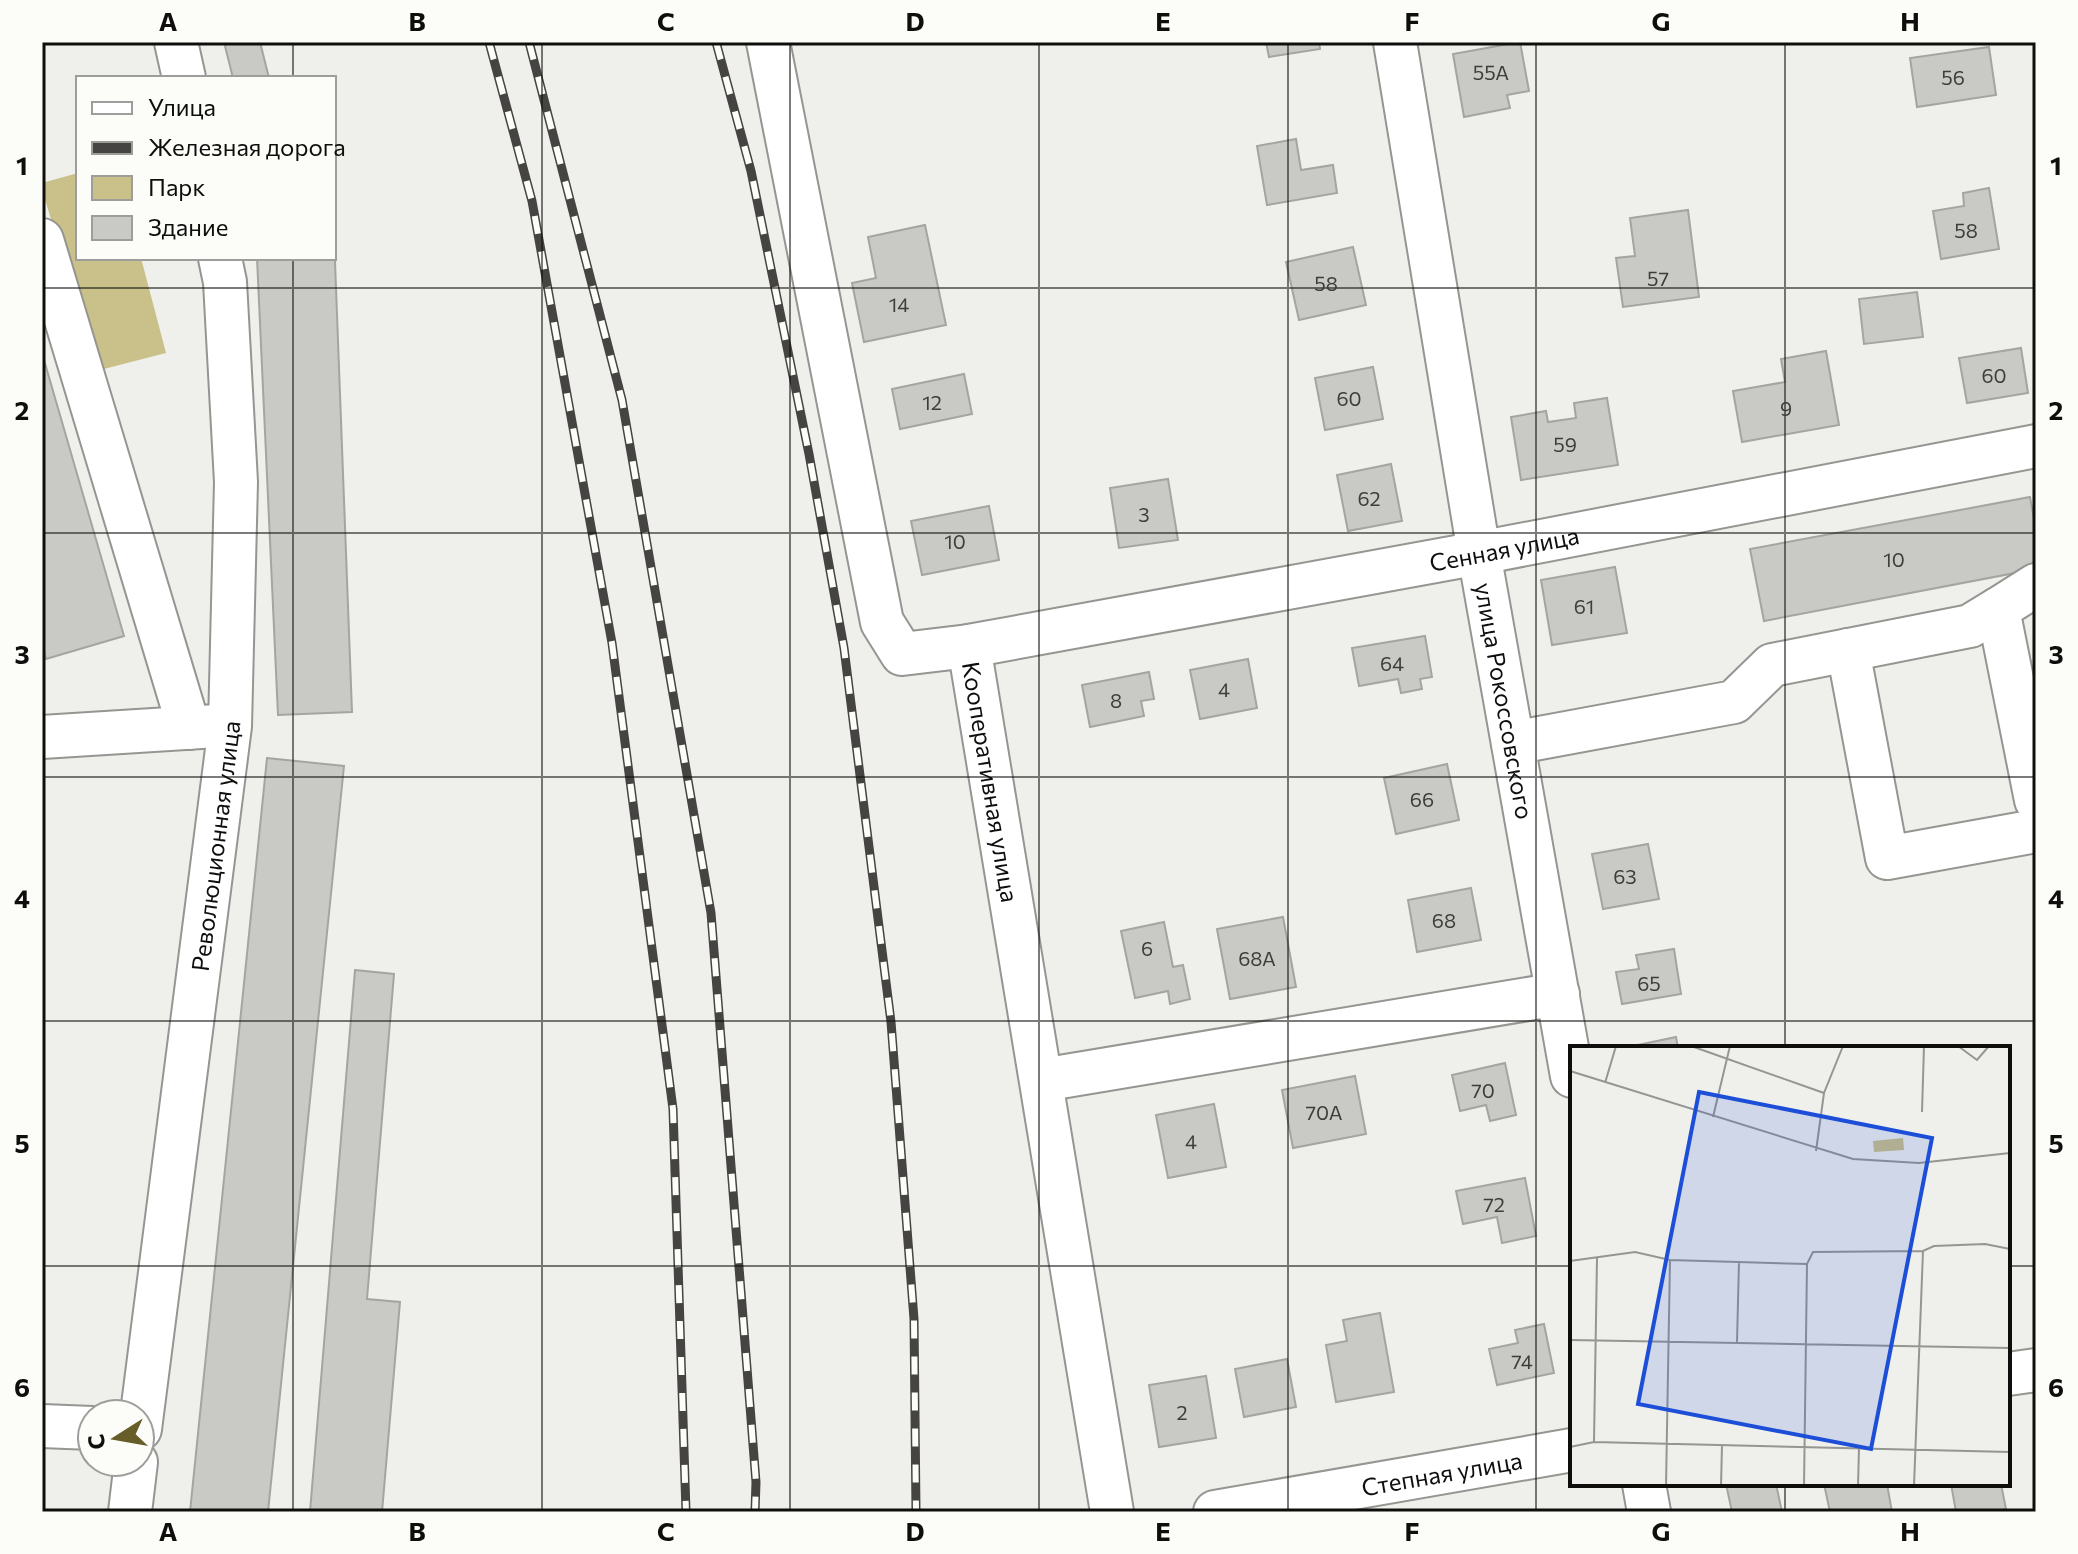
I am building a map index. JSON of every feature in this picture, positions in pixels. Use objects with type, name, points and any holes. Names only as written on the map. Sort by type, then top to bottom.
[{"type":"street","points":[[176,42],[184,76]]},
{"type":"street","name":"Кооперативная улица","points":[[768,42],[882,622],[902,654],[969,646],[1112,1512]]},
{"type":"street","name":"улица Рокоссовского","points":[[1395,42],[1479,553],[1570,1064]]},
{"type":"street","points":[[42,240],[189,728]]},
{"type":"street","name":"Революционная улица","points":[[144,1398],[230,726],[236,482],[225,282],[220,260]]},
{"type":"street","name":"Сенная улица","points":[[969,646],[1479,553],[2036,446]]},
{"type":"street","points":[[1513,743],[1734,702],[1772,665],[1970,626],[2036,585]]},
{"type":"street","points":[[1998,609],[2036,800]]},
{"type":"street","points":[[1848,650],[1887,858],[2036,831]]},
{"type":"street","points":[[42,736],[230,726]]},
{"type":"street","points":[[1042,1080],[1558,994]]},
{"type":"street","points":[[2010,1374],[2036,1370]]},
{"type":"street","points":[[42,1426],[76,1427]]},
{"type":"street","name":"Степная улица","points":[[1215,1512],[1570,1450]]},
{"type":"street","points":[[130,1512],[134,1478]]},
{"type":"street","points":[[1644,1486],[1649,1512]]},
{"type":"green space","points":[[76,174],[76,260],[142,260],[166,353],[96,371],[42,183]]},
{"type":"building","points":[[224,42],[260,42],[268,76],[232,76]]},
{"type":"building","points":[[1266,42],[1319,42],[1320,49],[1269,57]]},
{"type":"building","points":[[1520,42],[1529,91],[1507,95],[1510,108],[1464,117],[1453,54]]},
{"type":"building","points":[[1989,47],[1996,95],[1917,107],[1910,58]]},
{"type":"building","points":[[1296,139],[1301,170],[1333,165],[1337,193],[1267,205],[1257,146]]},
{"type":"building","points":[[1989,188],[1999,249],[1941,259],[1933,211],[1964,206],[1963,193]]},
{"type":"building","points":[[1688,210],[1699,297],[1623,307],[1616,258],[1635,256],[1630,218]]},
{"type":"building","points":[[925,225],[946,325],[864,342],[852,283],[876,278],[868,237]]},
{"type":"building","points":[[1353,247],[1366,305],[1299,320],[1286,262]]},
{"type":"building","points":[[257,260],[335,260],[352,712],[278,715]]},
{"type":"building","points":[[1917,292],[1923,337],[1864,344],[1859,299]]},
{"type":"building","points":[[2021,348],[2028,393],[1967,403],[1959,358]]},
{"type":"building","points":[[1826,351],[1839,425],[1742,442],[1733,391],[1785,382],[1781,359]]},
{"type":"building","points":[[42,353],[124,636],[46,659],[42,644]]},
{"type":"building","points":[[1373,367],[1383,419],[1325,430],[1315,378]]},
{"type":"building","points":[[964,374],[972,414],[900,429],[892,389]]},
{"type":"building","points":[[1607,398],[1618,465],[1521,480],[1511,417],[1546,411],[1548,422],[1576,418],[1574,403]]},
{"type":"building","points":[[1391,464],[1402,521],[1348,531],[1337,475]]},
{"type":"building","points":[[1168,479],[1178,540],[1119,548],[1110,488]]},
{"type":"building","points":[[2030,497],[2036,530],[2036,569],[1764,621],[1750,549]]},
{"type":"building","points":[[989,506],[999,560],[922,575],[911,521]]},
{"type":"building","points":[[1615,567],[1627,633],[1552,645],[1541,580]]},
{"type":"building","points":[[1425,636],[1432,677],[1420,679],[1422,689],[1401,693],[1398,679],[1359,686],[1352,648]]},
{"type":"building","points":[[1248,659],[1257,708],[1200,719],[1190,670]]},
{"type":"building","points":[[1149,672],[1154,699],[1141,701],[1144,716],[1090,727],[1082,685]]},
{"type":"building","points":[[267,758],[344,766],[268,1512],[190,1512]]},
{"type":"building","points":[[1447,764],[1459,820],[1396,834],[1384,778]]},
{"type":"building","points":[[1648,844],[1659,899],[1603,909],[1592,854]]},
{"type":"building","points":[[1471,888],[1481,940],[1417,952],[1408,900]]},
{"type":"building","points":[[1283,917],[1296,987],[1230,999],[1217,929]]},
{"type":"building","points":[[1164,922],[1173,967],[1183,965],[1190,999],[1170,1004],[1168,991],[1135,998],[1121,931]]},
{"type":"building","points":[[1674,949],[1681,994],[1622,1004],[1616,972],[1639,969],[1636,955]]},
{"type":"building","points":[[355,970],[394,974],[367,1299],[400,1302],[382,1512],[310,1512]]},
{"type":"building","points":[[1676,1037],[1678,1046],[1633,1046]]},
{"type":"building","points":[[1505,1063],[1516,1115],[1490,1121],[1486,1105],[1460,1111],[1452,1075]]},
{"type":"building","points":[[1355,1076],[1366,1134],[1293,1148],[1282,1090]]},
{"type":"building","points":[[1214,1104],[1226,1167],[1168,1178],[1156,1115]]},
{"type":"building","points":[[1525,1178],[1536,1236],[1502,1243],[1497,1217],[1463,1224],[1456,1191]]},
{"type":"building","points":[[1380,1313],[1394,1392],[1336,1402],[1326,1345],[1347,1341],[1343,1320]]},
{"type":"building","points":[[1544,1324],[1554,1373],[1497,1385],[1489,1349],[1518,1343],[1515,1330]]},
{"type":"building","points":[[1287,1359],[1296,1407],[1244,1417],[1235,1369]]},
{"type":"building","points":[[1206,1376],[1216,1438],[1159,1447],[1149,1385]]},
{"type":"building","points":[[1726,1486],[1776,1486],[1782,1512],[1732,1512]]},
{"type":"building","points":[[1824,1486],[1887,1486],[1892,1512],[1830,1512]]},
{"type":"building","points":[[1951,1486],[2001,1486],[2006,1509],[1956,1512]]},
{"type":"railway","points":[[489,42],[532,201],[612,643],[673,1109],[686,1512]]},
{"type":"railway","points":[[529,42],[622,400],[711,913],[756,1482],[755,1512]]},
{"type":"railway","points":[[716,42],[751,171],[809,454],[844,648],[891,1022],[914,1319],[916,1512]]}]
